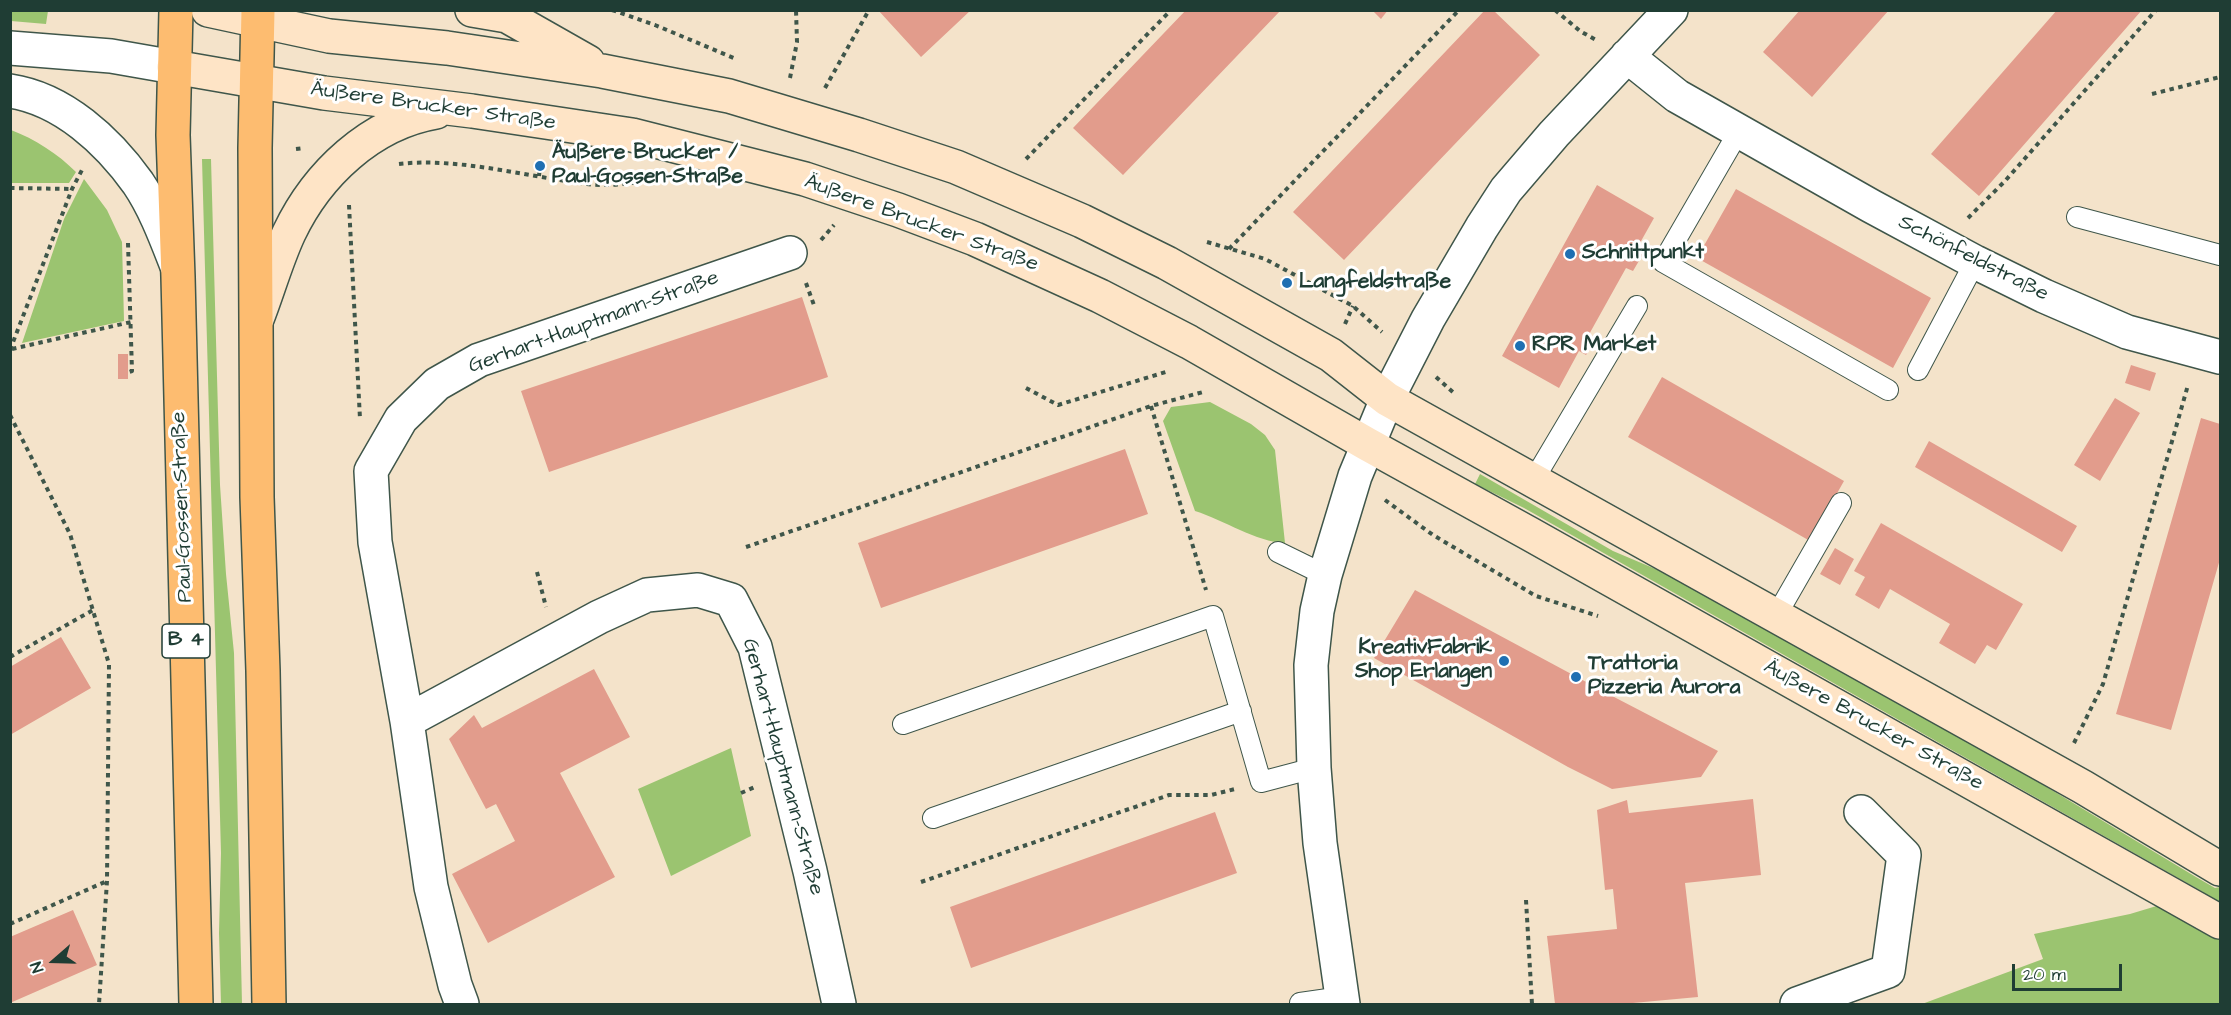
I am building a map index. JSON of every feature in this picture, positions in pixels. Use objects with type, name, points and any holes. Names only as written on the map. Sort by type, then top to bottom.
[{"type":"main road","name":"Paul-Gossen-Straße","points":[[176,10],[172,135],[178,269],[196,1005]]},
{"type":"main road","points":[[208,10],[258,16],[329,36],[447,48],[602,71],[729,96],[956,167],[1082,221],[1167,263],[1331,355],[1387,399],[2083,787],[2220,869]]},
{"type":"main road","points":[[472,10],[507,16],[602,71]]},
{"type":"main road","points":[[258,16],[257,498],[269,1005]]},
{"type":"main road","name":"Äußere Brucker Straße","points":[[174,67],[324,93],[632,135],[805,180],[898,210],[975,239],[1100,296],[1198,348],[2215,919]]},
{"type":"main road","points":[[257,320],[290,232],[320,185],[345,158],[374,135],[399,122],[419,115],[453,109]]},
{"type":"street","points":[[1342,1001],[1320,843],[1314,768],[1311,665],[1317,611],[1325,575],[1354,476],[1387,399],[1449,281],[1506,190],[1554,134],[1671,10]]},
{"type":"street","name":"Äußere Brucker Straße","points":[[10,48],[111,56],[174,67]]},
{"type":"street","name":"Schönfeldstraße","points":[[1627,56],[1677,96],[1975,262],[2044,296],[2127,332],[2209,354]]},
{"type":"street","points":[[10,91],[38,99],[73,117],[114,154],[143,193],[158,219],[178,269]]},
{"type":"street","name":"Gerhart-Hauptmann-Straße","points":[[371,471],[401,418],[437,384],[479,360],[790,253]]},
{"type":"street","points":[[371,471],[375,542],[406,721],[431,887],[462,1005]]},
{"type":"street","name":"Gerhart-Hauptmann-Straße","points":[[406,721],[599,617],[647,595],[698,590],[731,600],[755,647],[810,871],[839,1005]]},
{"type":"street","points":[[1797,1005],[1888,971],[1904,855],[1861,812]]},
{"type":"lane","points":[[1739,131],[1663,262],[1888,390]]},
{"type":"lane","points":[[2077,217],[2220,255]]},
{"type":"lane","points":[[1918,370],[1975,262]]},
{"type":"lane","points":[[1533,481],[1636,306]]},
{"type":"lane","points":[[1776,616],[1841,503]]},
{"type":"lane","points":[[1278,552],[1325,575]]},
{"type":"lane","points":[[903,724],[1213,616],[1261,782],[1314,768]]},
{"type":"lane","points":[[933,818],[1241,711]]},
{"type":"lane","points":[[1300,1003],[1342,1001]]},
{"type":"path","points":[[790,78],[797,42],[796,10]]},
{"type":"path","points":[[825,88],[869,10]]},
{"type":"path","points":[[1019,166],[1171,10]]},
{"type":"path","points":[[1229,249],[1460,10]]},
{"type":"path","points":[[1555,10],[1580,31],[1627,56]]},
{"type":"path","points":[[1942,244],[2005,181],[2156,10]]},
{"type":"path","points":[[2152,94],[2220,77]]},
{"type":"path","points":[[388,168],[399,164],[424,162],[539,176],[589,185],[633,183],[664,178]]},
{"type":"path","points":[[539,176],[540,166]]},
{"type":"path","points":[[11,349],[72,189],[83,168],[89,175]]},
{"type":"path","points":[[10,188],[72,189]]},
{"type":"path","points":[[352,200],[348,207],[362,454],[371,471]]},
{"type":"path","points":[[126,236],[131,322],[132,371],[129,372]]},
{"type":"path","points":[[806,283],[815,308]]},
{"type":"path","points":[[11,349],[131,322]]},
{"type":"path","points":[[2070,751],[2103,684],[2209,354]]},
{"type":"path","points":[[1026,388],[1058,405],[1178,368]]},
{"type":"path","points":[[746,547],[1151,406],[1204,392]]},
{"type":"path","points":[[1151,406],[1200,569]]},
{"type":"path","points":[[10,415],[70,534],[109,664],[107,881],[99,1005]]},
{"type":"path","points":[[537,572],[546,600]]},
{"type":"path","points":[[10,657],[93,610]]},
{"type":"path","points":[[921,882],[1169,795],[1211,795],[1261,782]]},
{"type":"path","points":[[10,924],[107,881]]},
{"type":"path","points":[[1526,900],[1532,1005]]},
{"type":"green space","points":[[10,11],[48,11],[46,24],[11,21]]},
{"type":"green space","points":[[11,130],[37,142],[69,165],[76,172],[69,183],[11,183]]},
{"type":"green space","points":[[202,159],[211,159],[220,485],[234,653],[242,1004],[221,1004],[219,933],[221,853]]},
{"type":"green space","points":[[84,179],[107,210],[122,242],[124,321],[22,343],[64,219]]},
{"type":"green space","points":[[1210,402],[1251,424],[1265,435],[1275,450],[1285,543],[1251,535],[1195,511],[1163,421],[1171,407]]},
{"type":"green space","points":[[1480,474],[1613,551],[1724,598],[1914,707],[2196,877],[2215,888],[2220,887],[2220,1004],[1922,1004],[2043,959],[2034,934],[2130,914],[2203,892],[1524,508],[1475,484]]},
{"type":"green space","points":[[731,748],[751,836],[671,876],[638,789]]},
{"type":"building","points":[[878,10],[971,10],[921,57]]},
{"type":"building","points":[[1186,10],[1281,10],[1123,175],[1073,128]]},
{"type":"building","points":[[1372,10],[1388,10],[1381,19]]},
{"type":"building","points":[[1485,10],[1493,10],[1540,55],[1344,260],[1293,212]]},
{"type":"building","points":[[1800,10],[1889,10],[1812,97],[1763,52]]},
{"type":"building","points":[[2057,10],[2142,10],[1979,196],[1931,154]]},
{"type":"building","points":[[1597,185],[1654,218],[1636,250],[1643,254],[1633,271],[1626,268],[1587,338],[1595,342],[1586,355],[1579,351],[1559,388],[1502,356]]},
{"type":"building","points":[[1736,189],[1931,298],[1893,368],[1697,258]]},
{"type":"building","points":[[802,297],[828,377],[549,472],[521,391]]},
{"type":"building","points":[[118,354],[128,354],[128,379],[118,379]]},
{"type":"building","points":[[2131,365],[2156,373],[2150,391],[2125,383]]},
{"type":"building","points":[[1662,377],[1844,481],[1810,541],[1628,437]]},
{"type":"building","points":[[2115,398],[2140,413],[2100,481],[2074,465]]},
{"type":"building","points":[[2201,418],[2220,424],[2220,559],[2171,730],[2116,714]]},
{"type":"building","points":[[1929,441],[2077,526],[2062,552],[1915,467]]},
{"type":"building","points":[[1125,449],[1148,514],[881,608],[858,543]]},
{"type":"building","points":[[1881,523],[2023,604],[1996,650],[1987,645],[1975,664],[1939,643],[1950,624],[1890,589],[1879,609],[1855,595],[1865,577],[1854,571]]},
{"type":"building","points":[[1835,548],[1854,559],[1840,585],[1820,574]]},
{"type":"building","points":[[1415,590],[1718,751],[1701,777],[1612,789],[1568,767],[1374,658]]},
{"type":"building","points":[[61,637],[91,688],[10,735],[10,667]]},
{"type":"building","points":[[594,669],[630,737],[560,773],[615,877],[488,943],[452,874],[515,841],[496,804],[486,809],[449,739],[474,715],[482,728]]},
{"type":"building","points":[[1753,799],[1761,875],[1685,883],[1698,997],[1622,1004],[1555,1004],[1547,936],[1617,929],[1613,889],[1605,890],[1597,810],[1627,800],[1629,813]]},
{"type":"building","points":[[1215,812],[1237,873],[971,968],[950,907]]},
{"type":"building","points":[[73,910],[97,965],[10,1003],[10,937]]},
{"type":"place","name":"Äußere Brucker / Paul-Gossen-Straße","points":[[540,166]]},
{"type":"place","name":"Schnittpunkt","points":[[1570,254]]},
{"type":"place","name":"Langfeldstraße","points":[[1287,283]]},
{"type":"place","name":"RPR Market","points":[[1520,346]]},
{"type":"place","name":"KreativFabrik Shop Erlangen","points":[[1504,661]]},
{"type":"place","name":"Trattoria Pizzeria Aurora","points":[[1576,677]]}]
